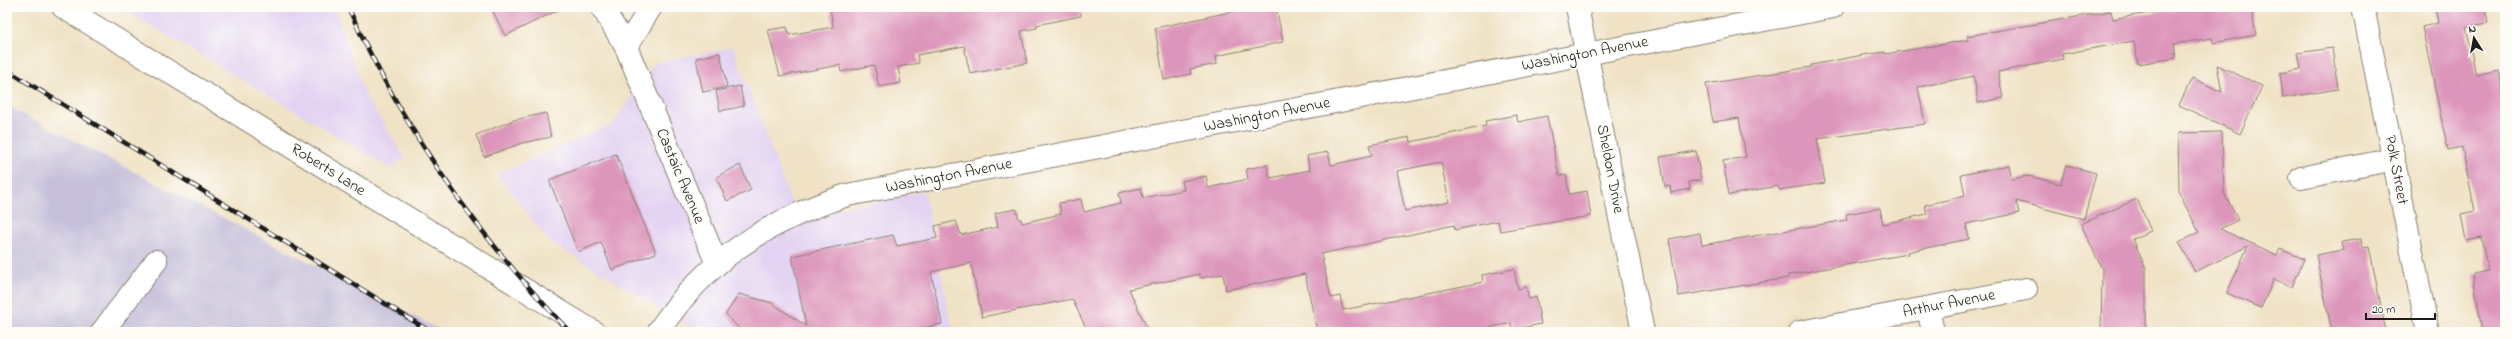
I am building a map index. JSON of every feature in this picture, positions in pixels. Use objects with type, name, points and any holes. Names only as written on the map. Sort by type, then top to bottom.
[{"type":"street","name":"Roberts Lane","points":[[63,7],[594,332]]},
{"type":"street","name":"Castaic Avenue","points":[[602,7],[626,47],[717,264]]},
{"type":"street","points":[[626,47],[651,7]]},
{"type":"street","name":"Sheldon Drive","points":[[1577,7],[1643,332]]},
{"type":"street","name":"Washington Avenue","points":[[717,264],[771,226],[805,209],[847,195],[1833,7]]},
{"type":"street","name":"Polk Street","points":[[2363,7],[2428,332]]},
{"type":"street","points":[[2301,178],[2394,160]]},
{"type":"street","points":[[102,332],[156,261]]},
{"type":"street","points":[[658,332],[686,295],[717,264]]},
{"type":"street","name":"Arthur Avenue","points":[[1800,332],[2026,289]]},
{"type":"street","points":[[1928,308],[1933,332]]},
{"type":"shaded area","points":[[119,7],[334,7],[364,93],[405,158],[391,168]]},
{"type":"shaded area","points":[[733,47],[799,223],[836,209],[924,191],[953,332],[699,332],[549,241],[497,174],[613,124],[655,63]]},
{"type":"shaded area","points":[[7,106],[444,332],[7,332]]},
{"type":"building","points":[[491,7],[564,7],[505,36]]},
{"type":"building","points":[[830,7],[1080,7],[1081,16],[1036,25],[1037,28],[1021,31],[1027,63],[970,74],[964,46],[917,55],[919,63],[898,67],[901,83],[879,87],[874,65],[841,72],[840,65],[780,76],[768,30],[787,27],[789,35],[833,27]]},
{"type":"building","points":[[1234,7],[1276,7],[1283,42],[1216,56],[1217,64],[1190,69],[1191,74],[1164,80],[1155,28],[1235,11]]},
{"type":"building","points":[[2161,7],[2251,7],[2256,35],[2213,43],[2212,38],[2174,44],[2176,58],[2138,64],[2134,41],[2062,54],[2063,59],[1998,72],[2003,98],[1978,103],[1974,76],[1918,87],[1925,124],[1817,139],[1825,183],[1779,190],[1778,186],[1729,195],[1723,161],[1746,157],[1739,118],[1713,122],[1706,84],[1811,67],[1811,65],[1863,55],[1885,52],[1885,54],[1968,40],[1967,36],[2111,11],[2113,19],[2161,11]]},
{"type":"building","points":[[2435,7],[2485,7],[2488,23],[2466,27],[2476,75],[2499,70],[2505,103],[2505,332],[2482,332],[2473,274],[2488,271],[2481,237],[2466,240],[2461,214],[2475,211],[2462,147],[2448,150],[2422,27],[2438,23]]},
{"type":"building","points":[[2332,48],[2338,89],[2283,98],[2280,73],[2301,69],[2298,53]]},
{"type":"building","points":[[720,53],[727,87],[703,92],[696,58]]},
{"type":"building","points":[[2217,65],[2262,86],[2240,134],[2179,105],[2192,78],[2222,92]]},
{"type":"building","points":[[740,86],[744,106],[720,111],[716,91]]},
{"type":"building","points":[[546,113],[551,137],[522,143],[484,157],[476,135],[514,120]]},
{"type":"building","points":[[1516,115],[1518,122],[1547,116],[1559,176],[1566,175],[1569,194],[1587,191],[1591,216],[1500,231],[1498,221],[1455,230],[1454,225],[1321,254],[1331,298],[1340,296],[1343,310],[1483,282],[1482,275],[1514,269],[1518,289],[1526,287],[1529,299],[1536,297],[1541,324],[1512,330],[1511,323],[1469,332],[1317,332],[1305,274],[1226,290],[1223,274],[1200,278],[1200,274],[1129,289],[1149,332],[1088,332],[1072,299],[982,317],[971,263],[931,272],[942,324],[904,332],[742,332],[726,314],[739,294],[772,303],[806,326],[792,256],[893,235],[897,246],[937,238],[935,226],[956,221],[961,235],[998,227],[995,213],[1016,209],[1022,223],[1061,214],[1059,203],[1081,199],[1084,212],[1121,203],[1119,193],[1141,188],[1143,198],[1184,190],[1182,181],[1206,176],[1208,188],[1248,179],[1246,169],[1267,165],[1270,178],[1310,170],[1307,156],[1328,152],[1331,165],[1372,156],[1369,145],[1410,137],[1411,142],[1486,126],[1485,121]],"holes":[[[1441,162],[1449,202],[1405,211],[1397,171]]]},
{"type":"building","points":[[2222,132],[2224,193],[2238,220],[2220,229],[2277,255],[2280,249],[2304,259],[2292,287],[2274,279],[2261,308],[2227,293],[2248,246],[2195,272],[2179,242],[2199,232],[2179,193],[2178,133]]},
{"type":"building","points":[[1696,151],[1701,180],[1689,182],[1690,189],[1671,193],[1670,186],[1665,187],[1660,157]]},
{"type":"building","points":[[616,154],[656,253],[612,270],[601,242],[578,252],[549,180]]},
{"type":"building","points":[[740,165],[751,190],[727,201],[716,177]]},
{"type":"building","points":[[2009,165],[2012,179],[2028,176],[2061,184],[2066,165],[2096,173],[2084,219],[2016,201],[2019,213],[1966,224],[1969,239],[1907,252],[1908,254],[1788,275],[1788,278],[1679,296],[1669,239],[1700,233],[1702,245],[1847,220],[1846,214],[1880,208],[1883,224],[1927,214],[1925,205],[1965,196],[1961,175]]},
{"type":"building","points":[[2137,199],[2151,231],[2133,239],[2146,269],[2146,332],[2101,332],[2102,269],[2081,224]]},
{"type":"building","points":[[2361,239],[2362,247],[2369,246],[2386,332],[2332,332],[2316,255],[2344,250],[2342,242]]},
{"type":"railway","points":[[348,7],[393,96],[445,179],[473,219],[504,258],[570,332]]},
{"type":"railway","points":[[7,70],[431,332]]}]
